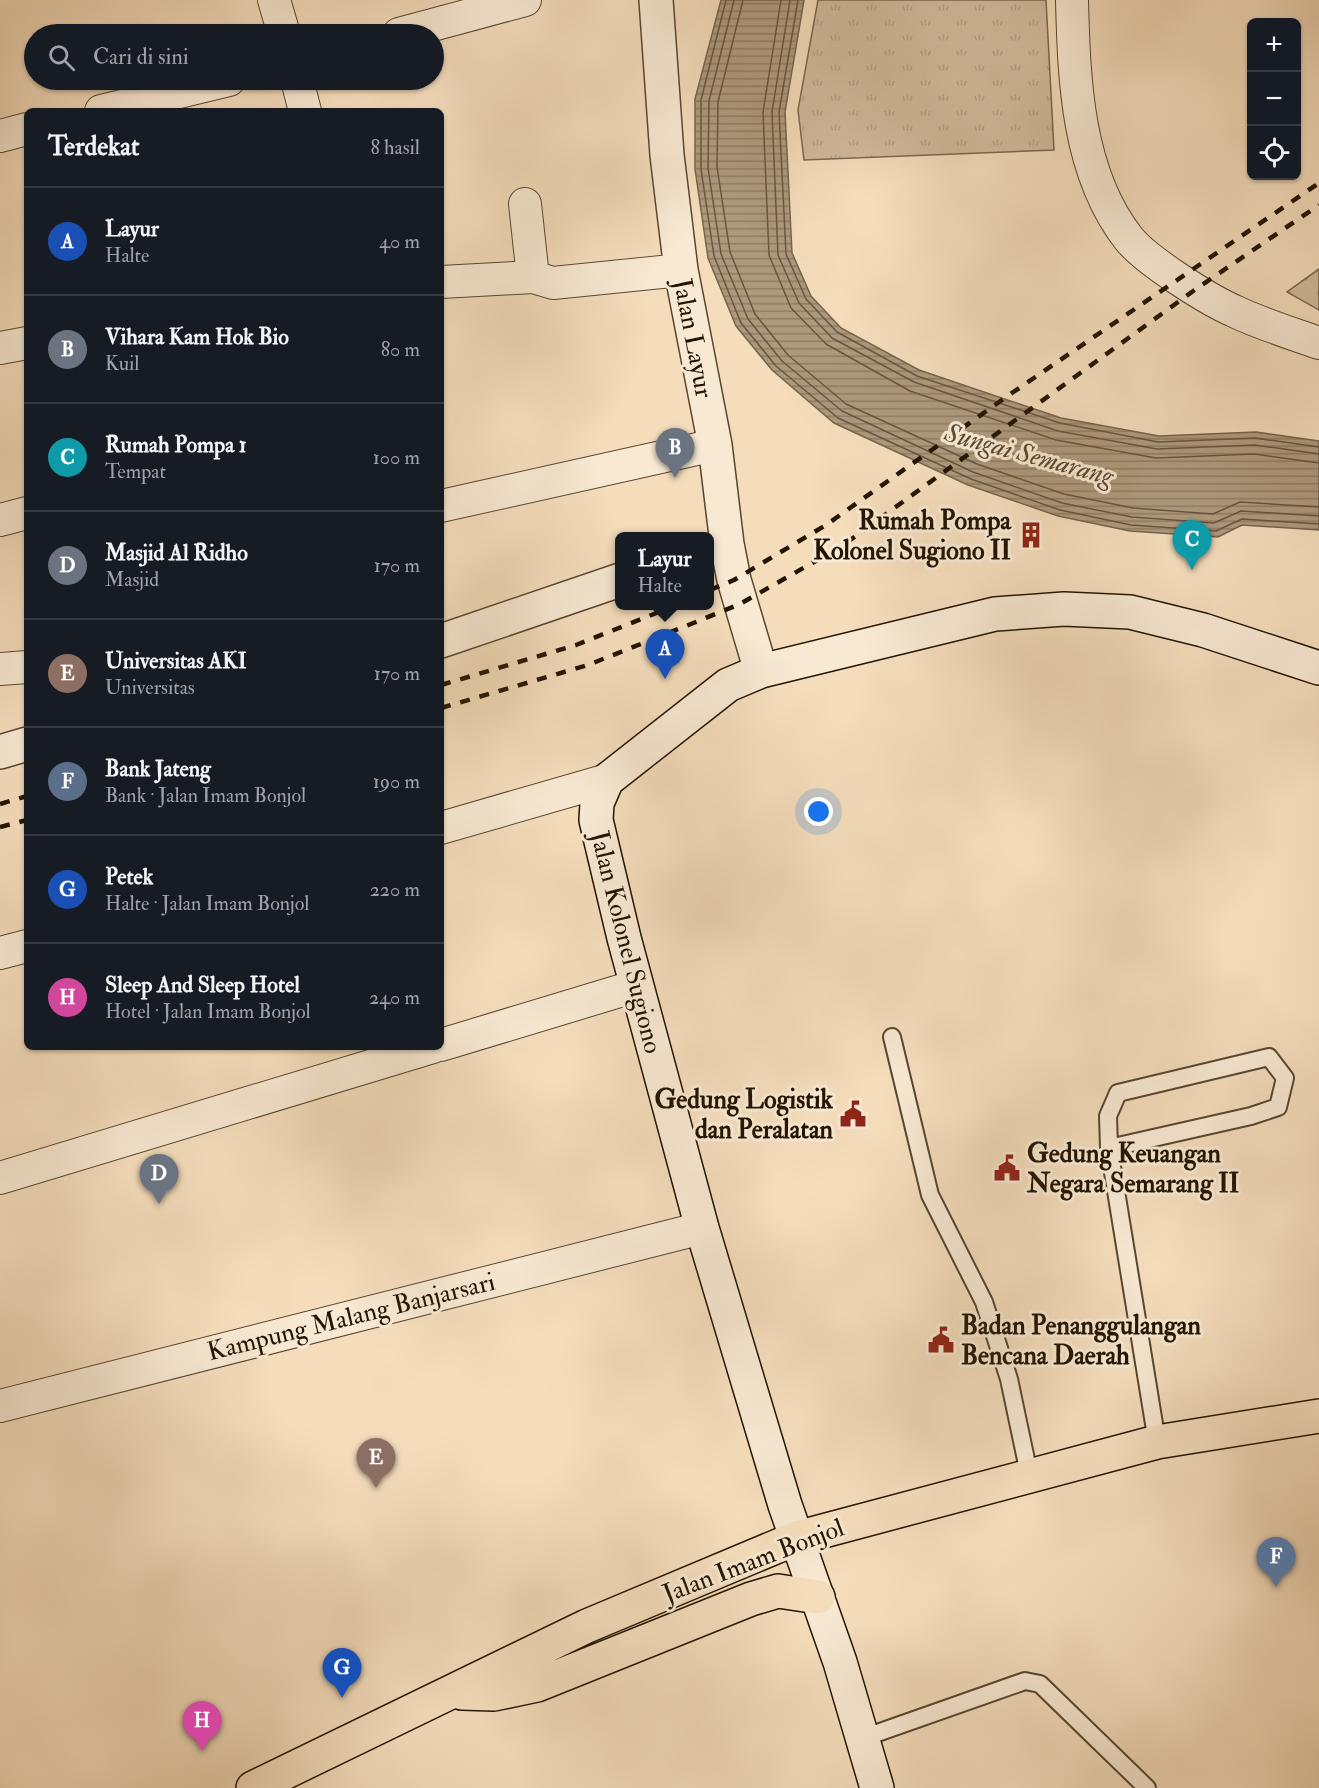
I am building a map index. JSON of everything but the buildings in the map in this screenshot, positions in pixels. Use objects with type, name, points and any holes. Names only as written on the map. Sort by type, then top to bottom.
[{"type":"main road","name":"Jalan Layur","points":[[656,0],[667,155],[681,270],[715,445],[718,547],[734,580],[761,670]]},
{"type":"main road","points":[[444,640],[615,582]]},
{"type":"main road","points":[[607,780],[728,686],[761,670],[995,614],[1064,609],[1140,615],[1203,630],[1319,668]]},
{"type":"main road","points":[[0,752],[24,745]]},
{"type":"main road","name":"Jalan Kolonel Sugiono","points":[[607,780],[597,803],[596,820],[636,986],[702,1228],[784,1505],[840,1662],[877,1788]]},
{"type":"main road","name":"Jalan Imam Bonjol","points":[[253,1788],[293,1780],[454,1693],[587,1626],[797,1538],[1029,1474],[1068,1467],[1157,1442],[1319,1416]]},
{"type":"main road","points":[[454,1693],[494,1694],[537,1685],[751,1599],[778,1591],[818,1597]]},
{"type":"street","points":[[274,0],[281,24]]},
{"type":"street","points":[[436,24],[525,0]]},
{"type":"street","points":[[1072,0],[1074,61],[1089,156],[1105,202],[1131,241],[1178,278],[1234,311],[1319,343]]},
{"type":"street","points":[[113,108],[188,90]]},
{"type":"street","points":[[299,90],[303,108]]},
{"type":"street","points":[[0,136],[24,130]]},
{"type":"street","points":[[525,204],[533,277]]},
{"type":"street","points":[[444,282],[533,277],[553,283],[681,270]]},
{"type":"street","points":[[0,348],[24,344]]},
{"type":"street","points":[[444,505],[536,487],[615,465],[715,445]]},
{"type":"street","points":[[0,520],[24,514]]},
{"type":"street","points":[[0,669],[24,667]]},
{"type":"street","points":[[444,827],[607,780]]},
{"type":"street","points":[[0,953],[24,947]]},
{"type":"street","points":[[444,1044],[636,986]]},
{"type":"street","points":[[0,1178],[423,1050]]},
{"type":"street","name":"Kampung Malang Banjarsari","points":[[0,1406],[702,1228]]},
{"type":"lane","points":[[892,1037],[930,1195],[984,1302],[1009,1379],[1029,1474]]},
{"type":"lane","points":[[1109,1148],[1251,1116],[1278,1107],[1285,1078],[1269,1057],[1118,1093],[1108,1116],[1109,1148],[1157,1442]]},
{"type":"lane","points":[[863,1738],[1025,1681],[1034,1682],[1040,1684],[1147,1788]]},
{"type":"green space","points":[[818,0],[1046,0],[1054,150],[804,160],[798,110]]},
{"type":"green space","points":[[1319,269],[1319,310],[1287,292]]},
{"type":"water","name":"Sungai Semarang","points":[[721,0],[804,0],[785,112],[792,253],[811,296],[841,328],[919,370],[1061,418],[1159,436],[1256,432],[1319,441],[1319,530],[1242,525],[1218,537],[1130,531],[1058,516],[968,485],[834,423],[772,370],[736,326],[708,258],[695,169],[695,99]]},
{"type":"railway","points":[[714,588],[734,580],[826,525],[1009,395],[1319,183]]},
{"type":"railway","points":[[444,707],[588,665],[686,626],[740,604],[842,546],[1196,289],[1319,205]]},
{"type":"railway","points":[[444,684],[576,645],[664,610]]},
{"type":"railway","points":[[0,804],[24,797]]},
{"type":"railway","points":[[0,827],[24,821]]},
{"type":"place","name":"Vihara Kam Hok Bio","points":[[675,478]]},
{"type":"place","name":"Rumah Pompa Kolonel Sugiono II","points":[[1031,535]]},
{"type":"place","name":"Rumah Pompa 1","points":[[1192,570]]},
{"type":"place","name":"Layur","points":[[665,679]]},
{"type":"place","name":"Gedung Logistik dan Peralatan","points":[[853,1114]]},
{"type":"place","name":"Gedung Keuangan Negara Semarang II","points":[[1007,1168]]},
{"type":"place","name":"Masjid Al Ridho","points":[[159,1204]]},
{"type":"place","name":"Badan Penanggulangan Bencana Daerah","points":[[941,1340]]},
{"type":"place","name":"Universitas AKI","points":[[376,1488]]},
{"type":"place","name":"Bank Jateng","points":[[1276,1587]]},
{"type":"place","name":"Petek","points":[[342,1698]]},
{"type":"place","name":"Sleep And Sleep Hotel","points":[[202,1751]]}]
